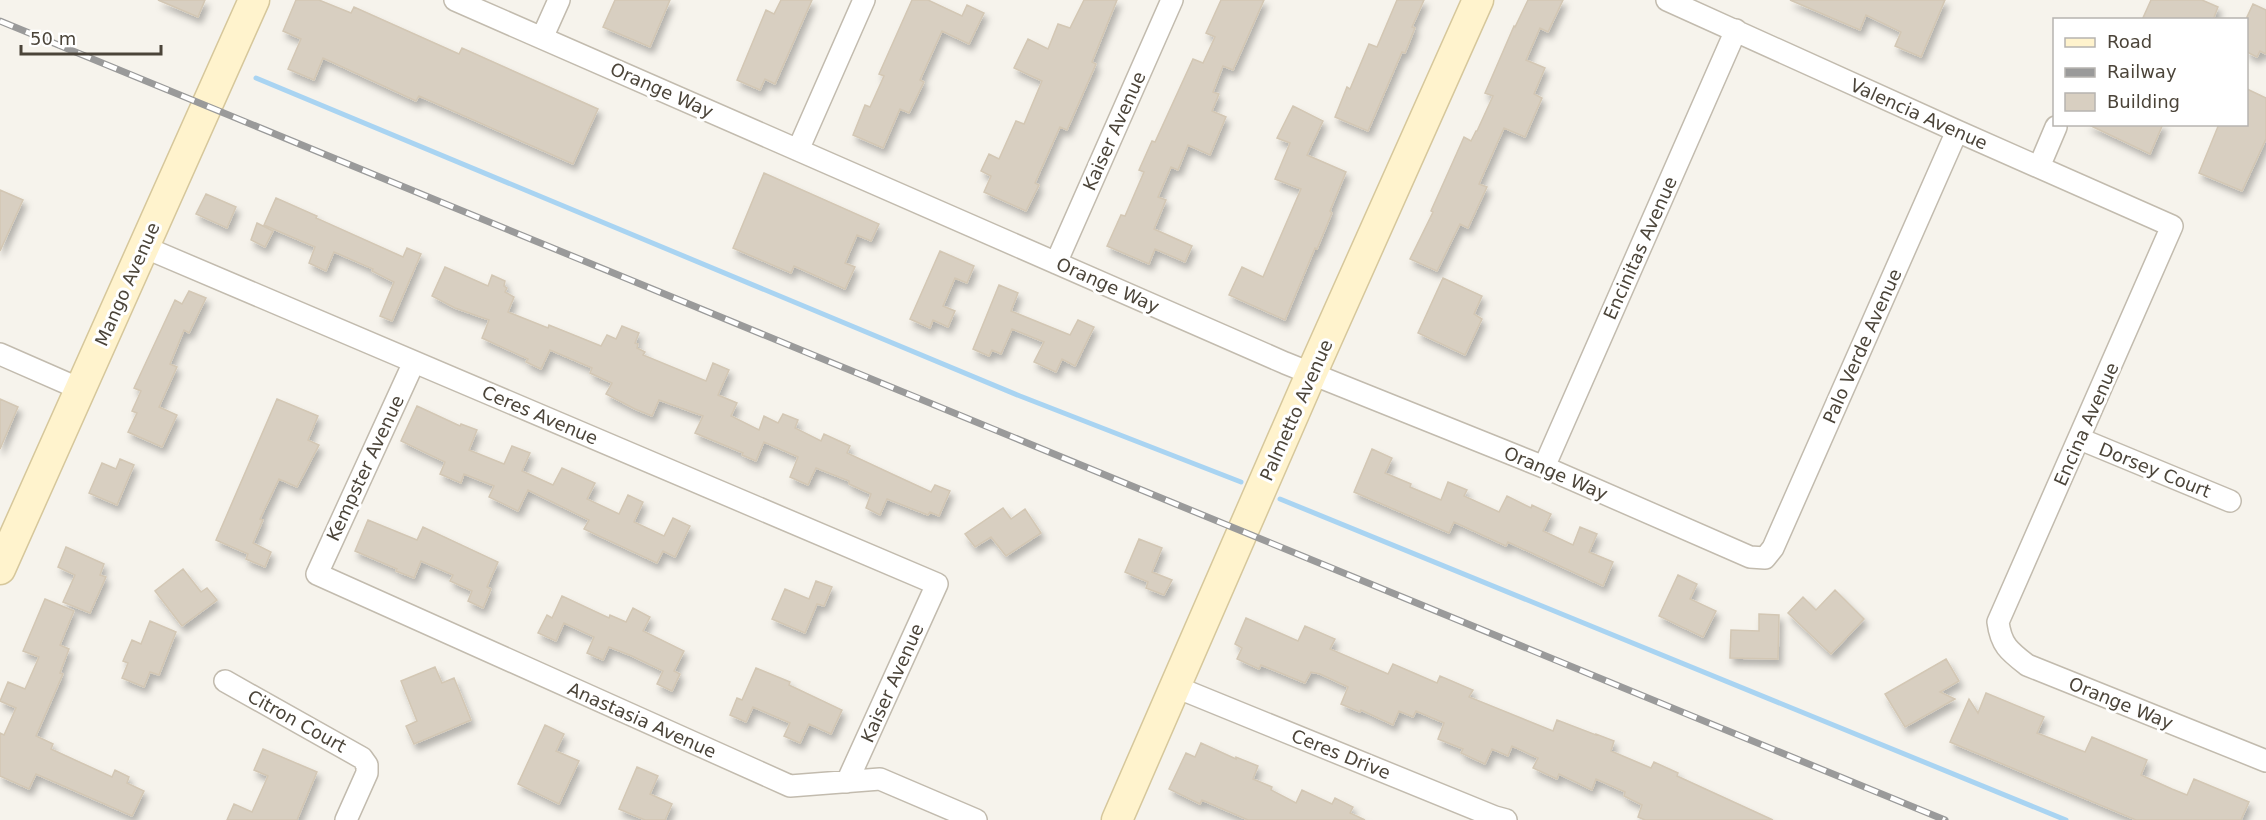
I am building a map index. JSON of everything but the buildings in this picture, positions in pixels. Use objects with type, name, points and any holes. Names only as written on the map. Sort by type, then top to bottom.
[{"type":"street","name":"Mango Avenue","points":[[0,568],[254,0]]},
{"type":"street","name":"Orange Way","points":[[455,0],[1285,363],[1544,467],[1750,557],[1765,558]]},
{"type":"street","points":[[542,38],[559,0]]},
{"type":"street","points":[[798,150],[864,0]]},
{"type":"street","name":"Kaiser Avenue","points":[[1056,262],[1172,0]]},
{"type":"street","name":"Palmetto Avenue","points":[[1117,820],[1312,372],[1478,0]]},
{"type":"street","name":"Valencia Avenue","points":[[1667,0],[2172,226]]},
{"type":"street","name":"Encinitas Avenue","points":[[1544,467],[1736,30]]},
{"type":"street","points":[[2039,167],[2056,127]]},
{"type":"street","name":"Palo Verde Avenue","points":[[1765,558],[1773,548],[1957,131]]},
{"type":"street","name":"Encina Avenue","points":[[1998,622],[2172,226]]},
{"type":"street","name":"Ceres Avenue","points":[[144,247],[937,584]]},
{"type":"street","points":[[0,354],[80,389]]},
{"type":"street","name":"Kempster Avenue","points":[[317,574],[414,362]]},
{"type":"street","name":"Dorsey Court","points":[[2079,438],[2230,501]]},
{"type":"street","name":"Anastasia Avenue","points":[[317,574],[790,786],[880,779],[976,820]]},
{"type":"street","name":"Kaiser Avenue","points":[[847,782],[937,584]]},
{"type":"street","name":"Orange Way","points":[[1998,622],[2000,638],[2010,652],[2027,665],[2266,761]]},
{"type":"street","name":"Citron Court","points":[[225,681],[362,758],[368,765],[367,773],[346,820]]},
{"type":"street","name":"Ceres Drive","points":[[1176,687],[1495,818],[1506,820]]},
{"type":"waterway","points":[[256,78],[1020,396],[1241,482]]},
{"type":"waterway","points":[[1280,499],[2066,820]]},
{"type":"railway","points":[[0,21],[1945,820]]}]
